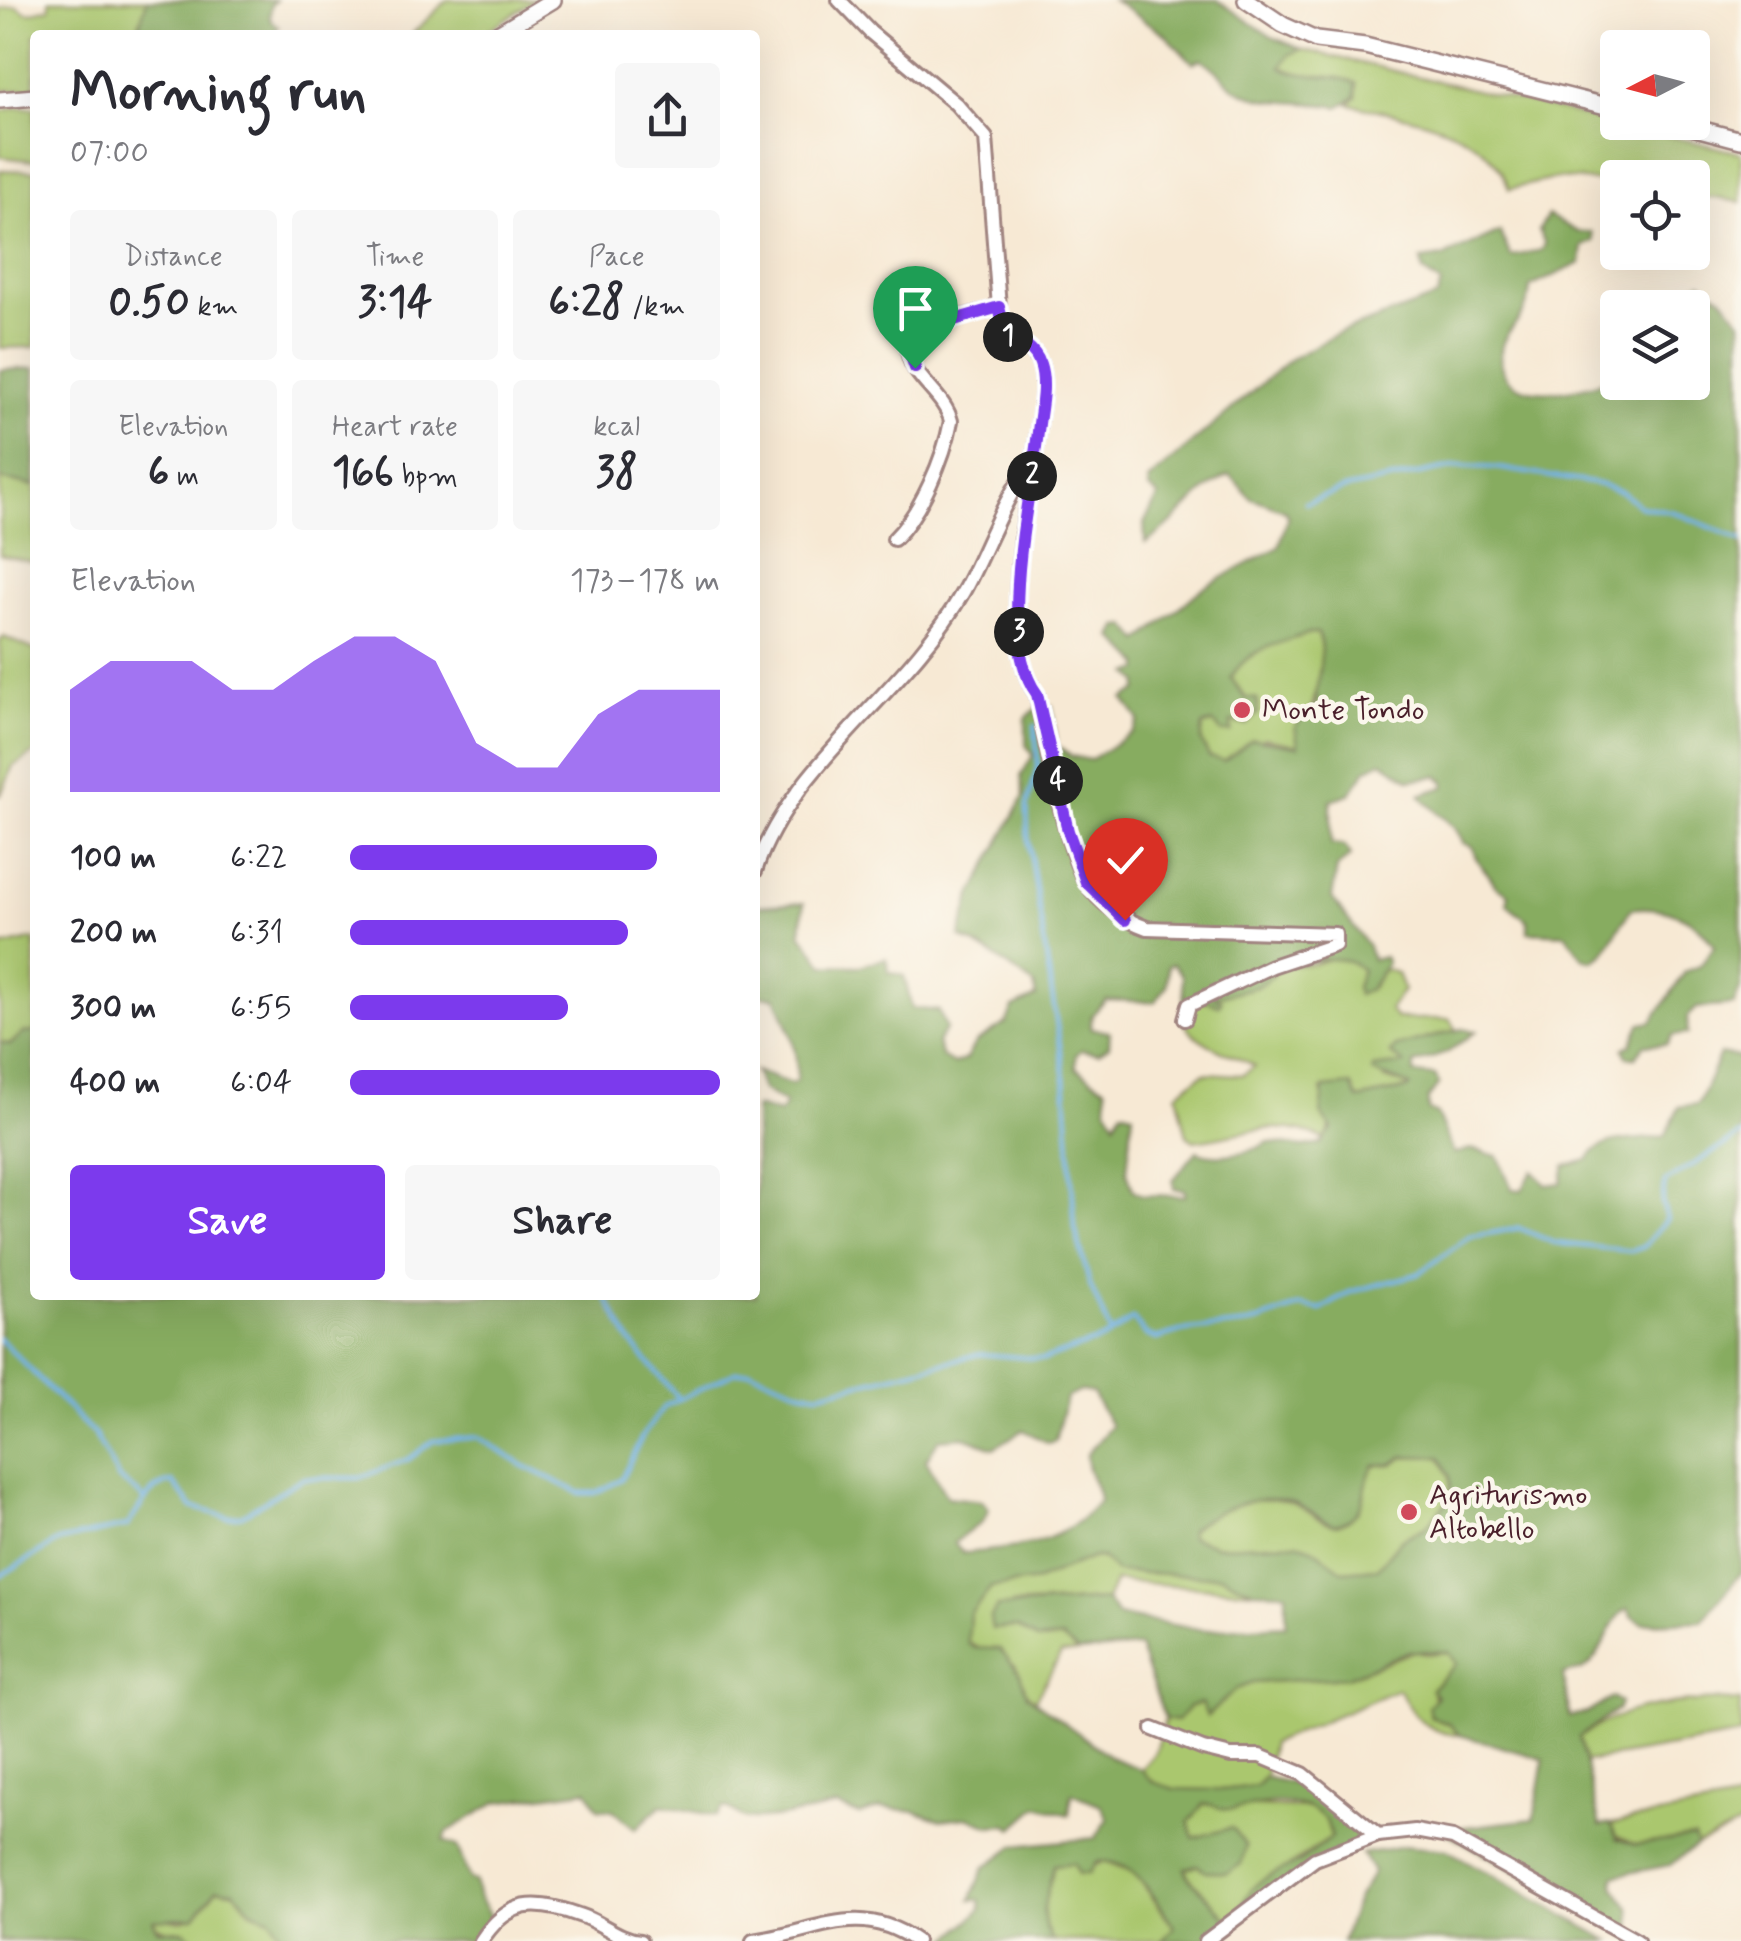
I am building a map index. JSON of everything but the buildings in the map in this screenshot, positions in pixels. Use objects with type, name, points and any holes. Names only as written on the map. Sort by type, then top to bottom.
[{"type":"street","points":[[503,30],[553,0]]},
{"type":"street","points":[[839,0],[882,43],[956,104],[986,138],[999,307],[1006,336],[1030,347],[1042,375],[1034,463],[1022,528],[1019,653],[1026,680],[1037,694],[1068,831],[1086,882],[1125,920],[1147,928],[1334,934],[1335,945],[1272,966],[1189,1006],[1185,1019]]},
{"type":"street","points":[[1246,0],[1283,25],[1316,40],[1365,46],[1600,105]]},
{"type":"street","points":[[0,100],[30,97]]},
{"type":"street","points":[[1710,132],[1741,140]]},
{"type":"street","points":[[894,539],[913,514],[951,421],[943,402],[915,368],[908,348],[917,336],[937,325],[999,307]]},
{"type":"street","points":[[760,859],[778,817],[799,790],[920,659],[962,594],[1034,463]]},
{"type":"street","points":[[1153,1729],[1202,1749],[1231,1756],[1260,1756],[1303,1774],[1378,1835]]},
{"type":"street","points":[[1206,1941],[1315,1859],[1378,1835],[1415,1831],[1452,1838],[1637,1941]]},
{"type":"street","points":[[481,1941],[495,1919],[509,1908],[524,1906],[580,1915],[640,1941]]},
{"type":"street","points":[[753,1941],[870,1919],[895,1926],[916,1941]]},
{"type":"green space","points":[[49,0],[147,0],[138,30],[30,30],[30,89],[0,91],[0,9],[17,6],[27,13],[50,8]]},
{"type":"green space","points":[[147,0],[276,0],[271,5],[270,19],[279,27],[277,30],[138,30]]},
{"type":"green space","points":[[447,0],[535,0],[489,30],[416,30]]},
{"type":"green space","points":[[1113,0],[1217,0],[1272,37],[1302,49],[1289,55],[1281,67],[1356,83],[1356,97],[1338,107],[1248,95],[1201,59],[1193,63],[1166,35]]},
{"type":"green space","points":[[1302,49],[1600,120],[1600,140],[1686,140],[1741,153],[1741,202],[1710,197],[1710,160],[1600,160],[1600,182],[1558,178],[1509,189],[1499,168],[1465,138],[1419,120],[1349,104],[1356,97],[1356,84],[1280,66],[1289,55]]},
{"type":"green space","points":[[30,108],[30,160],[0,157],[0,111]]},
{"type":"green space","points":[[0,170],[30,171],[30,347],[0,348]]},
{"type":"green space","points":[[1548,215],[1578,232],[1592,232],[1594,241],[1583,246],[1581,263],[1530,287],[1525,309],[1503,343],[1502,370],[1511,382],[1526,389],[1544,392],[1600,382],[1600,400],[1710,400],[1710,290],[1696,290],[1696,285],[1701,282],[1723,298],[1741,321],[1741,986],[1734,1005],[1697,1008],[1687,1017],[1688,1034],[1672,1036],[1667,1044],[1644,1045],[1636,1057],[1627,1057],[1623,1049],[1631,1044],[1640,1024],[1652,1022],[1685,972],[1700,966],[1714,947],[1707,937],[1679,915],[1631,909],[1602,955],[1592,961],[1583,958],[1566,934],[1528,932],[1528,921],[1507,904],[1509,894],[1495,886],[1473,847],[1463,843],[1456,830],[1420,795],[1444,787],[1445,782],[1438,776],[1410,780],[1382,761],[1367,769],[1350,794],[1331,800],[1331,844],[1345,846],[1351,855],[1337,868],[1332,898],[1368,946],[1372,960],[1384,957],[1387,963],[1370,989],[1358,995],[1356,987],[1362,970],[1353,964],[1321,959],[1275,965],[1273,976],[1256,987],[1215,997],[1222,1000],[1219,1005],[1205,1000],[1184,1003],[1182,976],[1173,964],[1168,966],[1167,986],[1155,1002],[1106,1000],[1092,1015],[1090,1028],[1110,1032],[1109,1046],[1098,1053],[1081,1050],[1076,1055],[1076,1068],[1106,1088],[1107,1107],[1115,1122],[1122,1110],[1133,1113],[1127,1171],[1133,1190],[1143,1195],[1185,1196],[1185,1190],[1174,1189],[1173,1180],[1197,1151],[1223,1155],[1268,1142],[1304,1147],[1321,1144],[1332,1129],[1321,1114],[1324,1088],[1351,1085],[1358,1099],[1407,1089],[1410,1086],[1372,1072],[1373,1068],[1404,1064],[1390,1053],[1396,1047],[1462,1029],[1476,1031],[1447,1053],[1414,1064],[1414,1074],[1435,1076],[1439,1084],[1428,1099],[1428,1110],[1437,1114],[1454,1154],[1471,1149],[1498,1156],[1512,1189],[1522,1190],[1533,1170],[1546,1185],[1561,1183],[1565,1166],[1588,1160],[1602,1146],[1665,1136],[1679,1107],[1697,1104],[1720,1054],[1741,1057],[1741,1573],[1702,1621],[1643,1623],[1631,1616],[1628,1608],[1615,1622],[1594,1659],[1579,1671],[1563,1675],[1570,1717],[1587,1713],[1612,1698],[1620,1703],[1618,1709],[1579,1737],[1600,1826],[1611,1824],[1617,1839],[1636,1845],[1694,1837],[1697,1845],[1670,1865],[1614,1876],[1614,1886],[1630,1909],[1632,1936],[1449,1834],[1457,1828],[1534,1819],[1544,1759],[1459,1735],[1450,1724],[1430,1716],[1428,1706],[1437,1696],[1431,1689],[1456,1664],[1448,1652],[1409,1651],[1347,1677],[1252,1683],[1236,1689],[1207,1716],[1201,1703],[1190,1706],[1177,1721],[1165,1719],[1139,1647],[1078,1652],[1062,1638],[1037,1640],[1017,1627],[992,1629],[990,1618],[997,1607],[1106,1600],[1118,1616],[1204,1630],[1286,1625],[1286,1592],[1254,1591],[1222,1576],[1116,1572],[1102,1558],[1093,1557],[1037,1581],[991,1587],[970,1614],[968,1643],[975,1648],[1000,1649],[1020,1673],[1027,1695],[1112,1758],[1141,1769],[1152,1782],[1175,1789],[1221,1790],[1256,1786],[1265,1777],[1303,1786],[1367,1835],[1241,1910],[1257,1884],[1299,1862],[1331,1837],[1327,1823],[1318,1813],[1293,1804],[1231,1810],[1204,1804],[1189,1822],[1193,1838],[1232,1828],[1246,1846],[1241,1864],[1227,1873],[1205,1871],[1197,1865],[1185,1868],[1188,1877],[1229,1920],[1202,1941],[1162,1941],[1174,1927],[1143,1883],[1122,1866],[1096,1862],[1089,1873],[1079,1874],[1074,1863],[1054,1865],[1044,1913],[1053,1941],[946,1941],[981,1910],[980,1900],[971,1900],[984,1868],[1014,1846],[1095,1838],[1108,1819],[1101,1805],[1072,1793],[1069,1815],[1038,1806],[1012,1829],[967,1817],[941,1820],[914,1811],[881,1808],[859,1815],[838,1806],[754,1819],[724,1807],[717,1816],[661,1805],[636,1829],[613,1810],[598,1808],[587,1790],[497,1802],[447,1832],[444,1841],[457,1846],[470,1880],[475,1881],[479,1899],[491,1917],[475,1941],[284,1941],[271,1918],[252,1911],[234,1891],[217,1889],[194,1917],[153,1920],[157,1929],[184,1931],[198,1941],[0,1941],[0,1042],[10,1045],[23,1033],[30,1032],[30,1300],[760,1300],[760,1108],[780,1113],[785,1104],[762,1090],[760,1073],[791,1084],[796,1081],[797,1070],[792,1038],[776,997],[760,995],[760,906],[804,903],[801,933],[824,965],[860,966],[886,958],[889,972],[904,976],[912,1008],[939,1011],[946,1028],[937,1043],[942,1057],[954,1064],[966,1059],[976,1042],[1006,1023],[1013,1008],[1036,997],[1034,985],[960,937],[971,897],[1024,796],[1021,776],[1033,755],[1026,745],[1026,718],[1040,705],[1052,706],[1057,746],[1071,756],[1090,760],[1133,732],[1139,720],[1124,699],[1138,690],[1139,682],[1130,674],[1140,670],[1140,664],[1113,637],[1118,627],[1127,626],[1140,641],[1203,588],[1279,547],[1288,517],[1284,510],[1251,498],[1230,475],[1206,490],[1145,543],[1144,523],[1159,496],[1149,489],[1148,481],[1289,360],[1339,333],[1437,297],[1441,284],[1423,272],[1421,260],[1444,257],[1500,232],[1511,257],[1542,250],[1545,244],[1539,230]],"holes":[[[1310,633],[1318,633],[1321,651],[1316,705],[1295,726],[1298,746],[1252,739],[1224,761],[1209,757],[1201,741],[1203,725],[1214,723],[1221,732],[1231,732],[1231,722],[1246,725],[1258,713],[1257,699],[1245,698],[1231,678],[1246,659],[1265,648]],[[1080,1391],[1092,1393],[1111,1426],[1086,1455],[1099,1501],[1070,1527],[1039,1542],[964,1553],[954,1543],[983,1521],[989,1509],[982,1501],[947,1497],[926,1460],[939,1439],[964,1437],[994,1448],[1023,1430],[1048,1443],[1055,1441],[1066,1398]],[[1404,1456],[1440,1457],[1450,1476],[1451,1497],[1426,1527],[1402,1539],[1378,1568],[1343,1571],[1313,1548],[1298,1543],[1218,1546],[1191,1537],[1190,1530],[1212,1515],[1240,1504],[1270,1499],[1297,1504],[1333,1524],[1345,1521],[1359,1509],[1374,1465],[1392,1464]]]},
{"type":"green space","points":[[30,368],[30,485],[0,479],[0,370]]},
{"type":"green space","points":[[0,479],[30,485],[30,562],[0,555]]},
{"type":"green space","points":[[1318,633],[1320,675],[1298,746],[1264,738],[1224,761],[1209,757],[1201,741],[1203,725],[1214,723],[1231,732],[1231,722],[1246,698],[1231,678],[1238,668],[1265,648]]},
{"type":"green space","points":[[4,637],[30,648],[30,756],[13,766],[0,797],[0,641]]},
{"type":"green space","points":[[30,940],[30,1032],[23,1033],[10,1045],[0,1042],[0,947]]},
{"type":"green space","points":[[1332,958],[1349,960],[1362,970],[1356,987],[1370,989],[1384,969],[1397,973],[1403,990],[1389,1010],[1397,1019],[1450,1019],[1457,1030],[1396,1047],[1393,1056],[1400,1057],[1405,1064],[1385,1079],[1410,1086],[1407,1089],[1358,1099],[1353,1094],[1322,1090],[1331,1125],[1327,1140],[1276,1128],[1194,1141],[1187,1136],[1177,1093],[1204,1073],[1243,1075],[1255,1066],[1195,1035],[1182,1018],[1190,1006],[1271,970],[1274,965],[1313,964]]},
{"type":"green space","points":[[1404,1456],[1440,1457],[1450,1476],[1451,1497],[1426,1527],[1402,1539],[1378,1568],[1343,1571],[1298,1543],[1218,1546],[1191,1537],[1190,1531],[1211,1515],[1251,1501],[1292,1503],[1327,1522],[1342,1523],[1360,1507],[1373,1464],[1392,1464]]},
{"type":"green space","points":[[1093,1557],[1147,1571],[1222,1576],[1254,1591],[1115,1581],[1106,1600],[1012,1605],[1029,1634],[1043,1639],[1062,1638],[1078,1652],[1061,1654],[1035,1700],[1027,1694],[1015,1665],[968,1643],[970,1614],[991,1587],[1037,1581]]},
{"type":"green space","points":[[1416,1650],[1426,1654],[1448,1652],[1456,1664],[1432,1688],[1439,1721],[1450,1724],[1459,1735],[1438,1731],[1422,1721],[1398,1689],[1272,1743],[1265,1777],[1256,1786],[1211,1791],[1177,1789],[1162,1786],[1141,1769],[1156,1752],[1165,1719],[1177,1721],[1190,1706],[1202,1703],[1207,1716],[1236,1689],[1252,1683],[1347,1677]]},
{"type":"green space","points":[[1741,1702],[1741,1735],[1585,1762],[1579,1737],[1613,1718],[1662,1705]]},
{"type":"green space","points":[[1741,1800],[1741,1825],[1697,1845],[1694,1837],[1636,1845],[1613,1835],[1611,1824]]},
{"type":"green space","points":[[1204,1804],[1313,1808],[1325,1817],[1331,1837],[1285,1869],[1229,1920],[1185,1868],[1197,1865],[1206,1838],[1193,1838],[1189,1822]]},
{"type":"green space","points":[[1403,1846],[1447,1850],[1610,1941],[1342,1941],[1357,1899],[1373,1872],[1362,1854]]},
{"type":"green space","points":[[1104,1861],[1134,1872],[1174,1927],[1162,1941],[1053,1941],[1044,1922],[1044,1903],[1054,1865],[1075,1863],[1078,1874]]},
{"type":"green space","points":[[217,1889],[234,1891],[251,1911],[271,1918],[284,1941],[198,1941],[154,1925],[157,1916],[180,1921],[194,1916]]},
{"type":"waterway","points":[[1306,503],[1344,489],[1459,466],[1498,468],[1598,484],[1622,492],[1640,506],[1674,512],[1741,540]]},
{"type":"waterway","points":[[1035,726],[1038,766],[1027,806],[1028,838],[1065,1078],[1075,1228],[1090,1285],[1111,1334]]},
{"type":"waterway","points":[[0,1576],[59,1541],[127,1526],[151,1493],[173,1482],[192,1507],[228,1517],[242,1515],[303,1478],[359,1478],[409,1459],[433,1441],[478,1437],[522,1465],[580,1493],[595,1493],[621,1480],[643,1435],[665,1406],[735,1372],[751,1371],[802,1391],[820,1393],[980,1354],[1044,1359],[1103,1339],[1133,1319],[1146,1335],[1157,1339],[1183,1331],[1250,1324],[1301,1306],[1321,1310],[1350,1292],[1418,1274],[1469,1237],[1519,1228],[1555,1243],[1631,1251],[1643,1247],[1667,1219],[1662,1202],[1665,1182],[1741,1135]]},
{"type":"waterway","points":[[608,1300],[630,1341],[679,1399]]},
{"type":"waterway","points":[[0,1339],[95,1435],[119,1479],[145,1499]]},
{"type":"place","name":"Monte Tondo","points":[[1242,710]]},
{"type":"place","name":"Agriturismo Altobello","points":[[1409,1512]]},
{"type":"route","points":[[915,368],[908,348],[917,336],[937,325],[999,307],[1006,336],[1030,347],[1039,360],[1042,394],[1031,490],[1022,528],[1019,653],[1026,680],[1037,694],[1068,831],[1086,882],[1125,920]]}]
